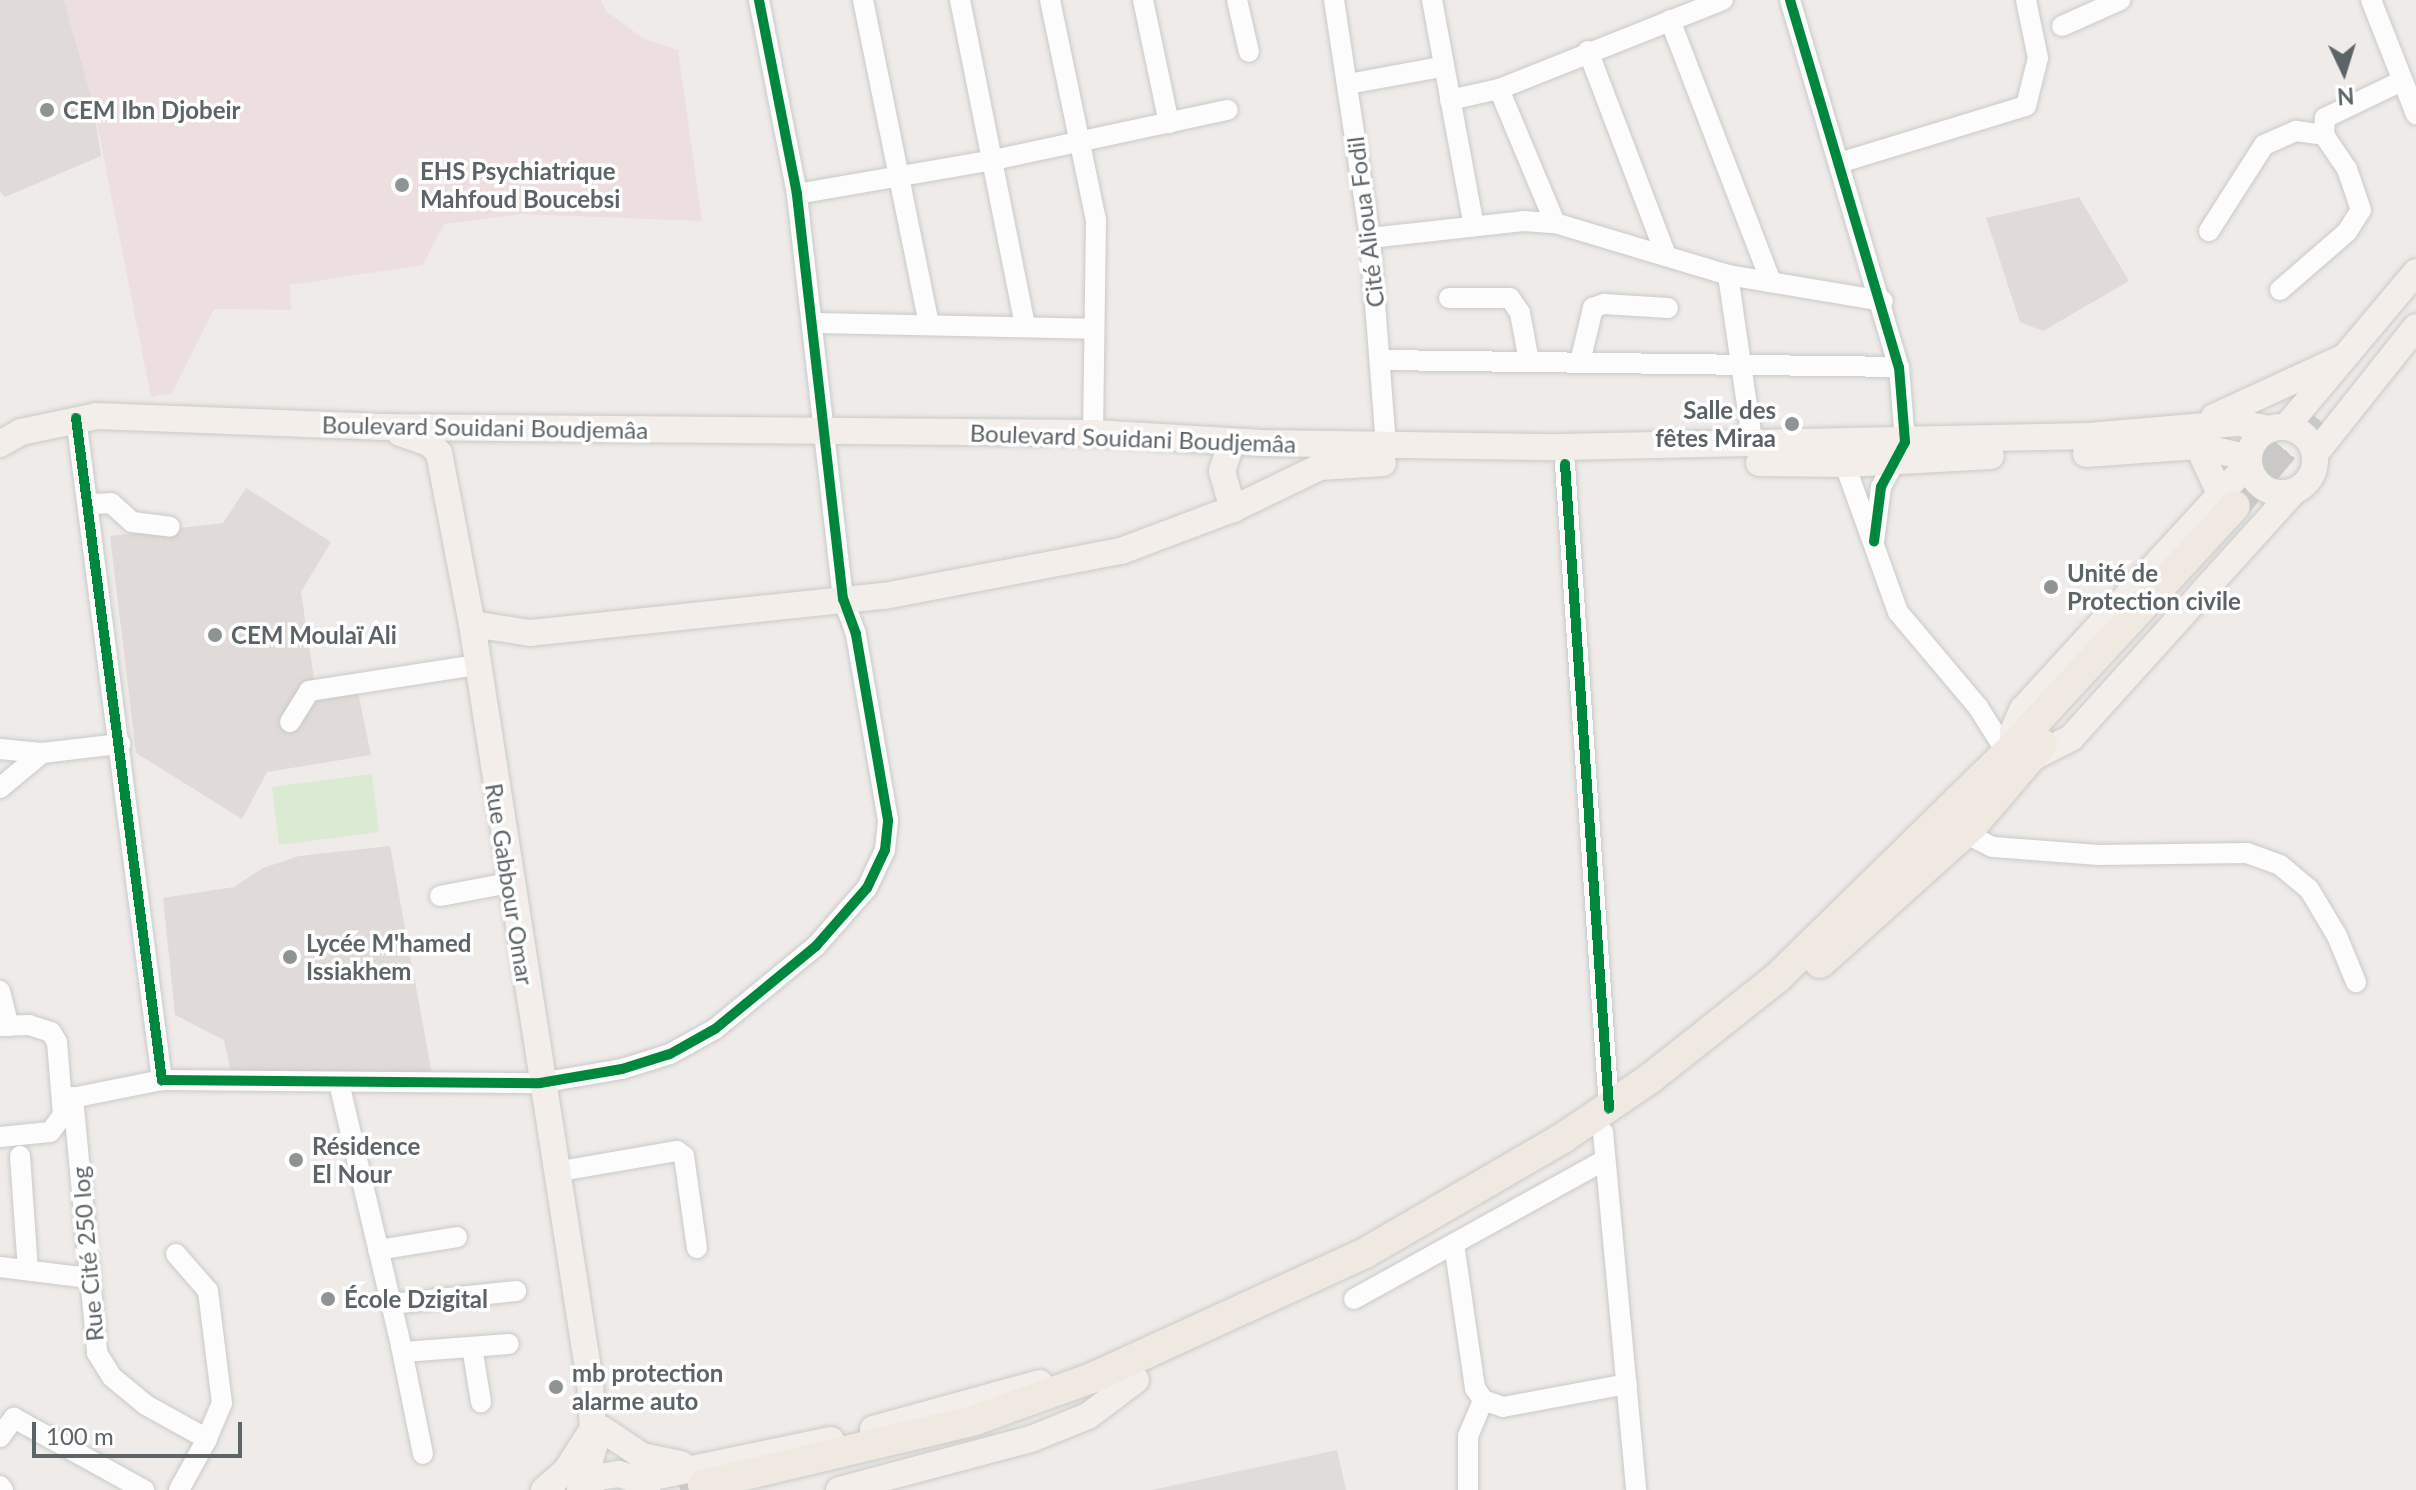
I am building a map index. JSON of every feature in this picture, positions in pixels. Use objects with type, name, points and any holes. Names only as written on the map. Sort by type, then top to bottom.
[{"type":"highway","points":[[1606,1134],[2016,754],[2233,506]]},
{"type":"highway","points":[[764,1490],[996,1432],[1133,1371],[1378,1246],[1483,1188],[1606,1134],[1744,1028],[1965,833],[2016,754]]},
{"type":"highway","points":[[700,1476],[975,1420],[1133,1371]]},
{"type":"main road","points":[[2233,506],[2257,438],[2278,428],[2352,353],[2416,272]]},
{"type":"main road","points":[[2016,754],[2071,738],[2293,492],[2309,481],[2315,454],[2416,328]]},
{"type":"main road","points":[[2233,506],[2195,436],[2352,353]]},
{"type":"main road","name":"Boulevard Souidani Boudjemâa","points":[[0,444],[21,432],[76,418],[379,427],[1093,433],[1259,443],[1753,446],[1847,454]]},
{"type":"main road","name":"Boulevard Souidani Boudjemâa","points":[[472,624],[530,633],[843,599],[1121,551],[1233,509],[1340,463],[1565,464],[1847,454],[2089,436],[2195,436],[2248,423],[2278,428]]},
{"type":"main road","points":[[379,427],[429,443],[442,464],[449,451],[475,427]]},
{"type":"main road","points":[[2278,428],[2308,439],[2315,454]]},
{"type":"main road","name":"Boulevard Souidani Boudjemâa","points":[[2195,436],[2249,461]]},
{"type":"main road","points":[[1232,442],[1222,481],[1233,509]]},
{"type":"main road","points":[[1259,443],[1271,465],[1274,490]]},
{"type":"main road","points":[[2249,461],[2260,486],[2276,493],[2293,492]]},
{"type":"main road","name":"Rue Gabbour Omar","points":[[442,464],[472,624],[540,1083],[598,1428],[592,1460],[581,1489]]},
{"type":"main road","points":[[839,1490],[1031,1439],[1088,1416],[1133,1371]]},
{"type":"main road","points":[[544,1490],[566,1471],[598,1428],[642,1456],[700,1476]]},
{"type":"main road","name":"Rue Gabbour Omar","points":[[598,1428],[638,1482]]},
{"type":"main road","points":[[581,1489],[609,1474],[638,1482],[700,1476]]},
{"type":"street","points":[[0,1137],[50,1132],[63,1115],[68,1098],[162,1080],[540,1083],[634,1066],[670,1054],[715,1029],[816,946],[867,888],[885,850],[888,820],[856,634],[843,599],[797,194],[759,0]]},
{"type":"street","points":[[863,0],[929,323]]},
{"type":"street","points":[[960,0],[1025,324]]},
{"type":"street","points":[[1050,0],[1096,220],[1093,433]]},
{"type":"street","points":[[1143,0],[1169,123]]},
{"type":"street","points":[[1237,0],[1249,52]]},
{"type":"street","name":"Cité Alioua Fodil","points":[[1334,0],[1370,238],[1386,445]]},
{"type":"street","points":[[1432,0],[1441,67],[1474,226]]},
{"type":"street","points":[[1450,100],[1499,89],[1588,51],[1723,0]]},
{"type":"street","points":[[1790,0],[1883,301],[1899,367],[1899,451],[1878,496],[1874,542]]},
{"type":"street","points":[[1839,163],[2026,106],[2038,58],[2026,0]]},
{"type":"street","points":[[2062,26],[2120,0]]},
{"type":"street","points":[[2371,0],[2416,114]]},
{"type":"street","points":[[1670,20],[1771,282]]},
{"type":"street","points":[[1588,51],[1665,253]]},
{"type":"street","points":[[1348,84],[1441,67]]},
{"type":"street","points":[[2280,290],[2338,241],[2361,210],[2347,169],[2324,135],[2325,118],[2402,81]]},
{"type":"street","points":[[1499,89],[1555,223]]},
{"type":"street","points":[[797,194],[994,160],[1228,110]]},
{"type":"street","points":[[2209,231],[2264,145],[2296,131],[2324,135]]},
{"type":"street","points":[[1370,238],[1474,226],[1555,223],[1665,253],[1728,275],[1883,301]]},
{"type":"street","points":[[1728,275],[1744,364],[1753,446]]},
{"type":"street","points":[[1449,298],[1510,298],[1520,313],[1529,361]]},
{"type":"street","points":[[1580,362],[1593,308],[1604,304],[1668,308]]},
{"type":"street","points":[[814,323],[1025,324],[1093,329]]},
{"type":"street","points":[[1380,360],[1899,367]]},
{"type":"street","points":[[76,418],[162,1080]]},
{"type":"street","points":[[1847,454],[1898,612],[2016,754]]},
{"type":"street","points":[[1565,464],[1606,1134],[1636,1490]]},
{"type":"street","points":[[88,504],[111,503],[132,522],[170,527]]},
{"type":"street","points":[[290,722],[309,691],[477,665]]},
{"type":"street","points":[[0,749],[42,753],[120,744]]},
{"type":"street","points":[[0,788],[42,753]]},
{"type":"street","points":[[1965,833],[1993,847],[2099,855],[2247,853],[2269,861],[2309,889],[2337,936],[2356,982]]},
{"type":"street","points":[[440,896],[509,883]]},
{"type":"street","points":[[0,991],[5,1026]]},
{"type":"street","name":"Rue Cité 250 log","points":[[5,1026],[41,1026],[51,1032],[57,1042],[68,1098],[93,1335],[103,1365],[146,1405],[207,1439]]},
{"type":"street","points":[[339,1083],[423,1454]]},
{"type":"street","points":[[1354,1299],[1454,1244],[1606,1134]]},
{"type":"street","points":[[555,1172],[677,1151],[684,1156],[697,1248]]},
{"type":"street","points":[[20,1156],[28,1270]]},
{"type":"street","points":[[378,1250],[457,1237]]},
{"type":"street","points":[[1454,1244],[1475,1388],[1483,1400],[1503,1407],[1627,1384]]},
{"type":"street","points":[[176,1254],[208,1291],[222,1403],[207,1439],[179,1490]]},
{"type":"street","points":[[0,1267],[88,1278]]},
{"type":"street","points":[[391,1304],[516,1291]]},
{"type":"street","points":[[401,1346],[404,1352],[509,1344]]},
{"type":"street","points":[[472,1347],[481,1402]]},
{"type":"street","points":[[1468,1490],[1468,1436],[1483,1400]]},
{"type":"street","points":[[0,1437],[7,1414],[144,1490]]},
{"type":"shaded area","name":"CEM Ibn Djobeir","points":[[0,0],[64,0],[92,98],[101,156],[5,197],[0,192]]},
{"type":"shaded area","name":"EHS Psychiatrique Mahfoud Boucebsi","points":[[64,0],[601,0],[606,11],[644,39],[678,50],[702,221],[521,214],[444,224],[423,265],[290,285],[291,310],[214,309],[172,393],[151,397],[92,98]]},
{"type":"shaded area","points":[[2079,197],[2129,281],[2043,331],[2020,322],[1986,218]]},
{"type":"shaded area","name":"CEM Moulaï Ali","points":[[246,488],[331,542],[301,592],[316,692],[357,687],[371,755],[267,772],[242,819],[136,753],[110,536],[223,523]]},
{"type":"shaded area","name":"Lycée M'hamed Issiakhem","points":[[390,846],[432,1074],[232,1076],[224,1040],[175,1015],[163,898],[234,887],[263,868],[299,856]]},
{"type":"shaded area","points":[[1337,1450],[1346,1490],[1152,1490]]},
{"type":"green space","points":[[372,774],[379,832],[279,845],[272,787]]},
{"type":"tunnel","points":[[2235,506],[2319,407]]},
{"type":"tunnel","points":[[680,1490],[703,1485]]},
{"type":"cycle path","points":[[76,418],[162,1080],[540,1083],[622,1069],[670,1054],[715,1029],[816,946],[867,888],[885,850],[888,820],[856,634],[843,599],[797,194],[759,0]]},
{"type":"cycle path","points":[[1790,0],[1899,367],[1905,442],[1881,487],[1874,542]]},
{"type":"cycle path","points":[[1565,464],[1609,1108]]},
{"type":"place","name":"CEM Ibn Djobeir","points":[[47,110]]},
{"type":"place","name":"EHS Psychiatrique Mahfoud Boucebsi","points":[[402,185]]},
{"type":"place","name":"Salle des fêtes Miraa","points":[[1792,424]]},
{"type":"place","name":"Unité de Protection civile","points":[[2051,587]]},
{"type":"place","name":"CEM Moulaï Ali","points":[[215,635]]},
{"type":"place","name":"Lycée M'hamed Issiakhem","points":[[290,957]]},
{"type":"place","name":"Résidence El Nour","points":[[296,1160]]},
{"type":"place","name":"École Dzigital","points":[[328,1299]]},
{"type":"place","name":"mb protection alarme auto","points":[[556,1387]]}]
